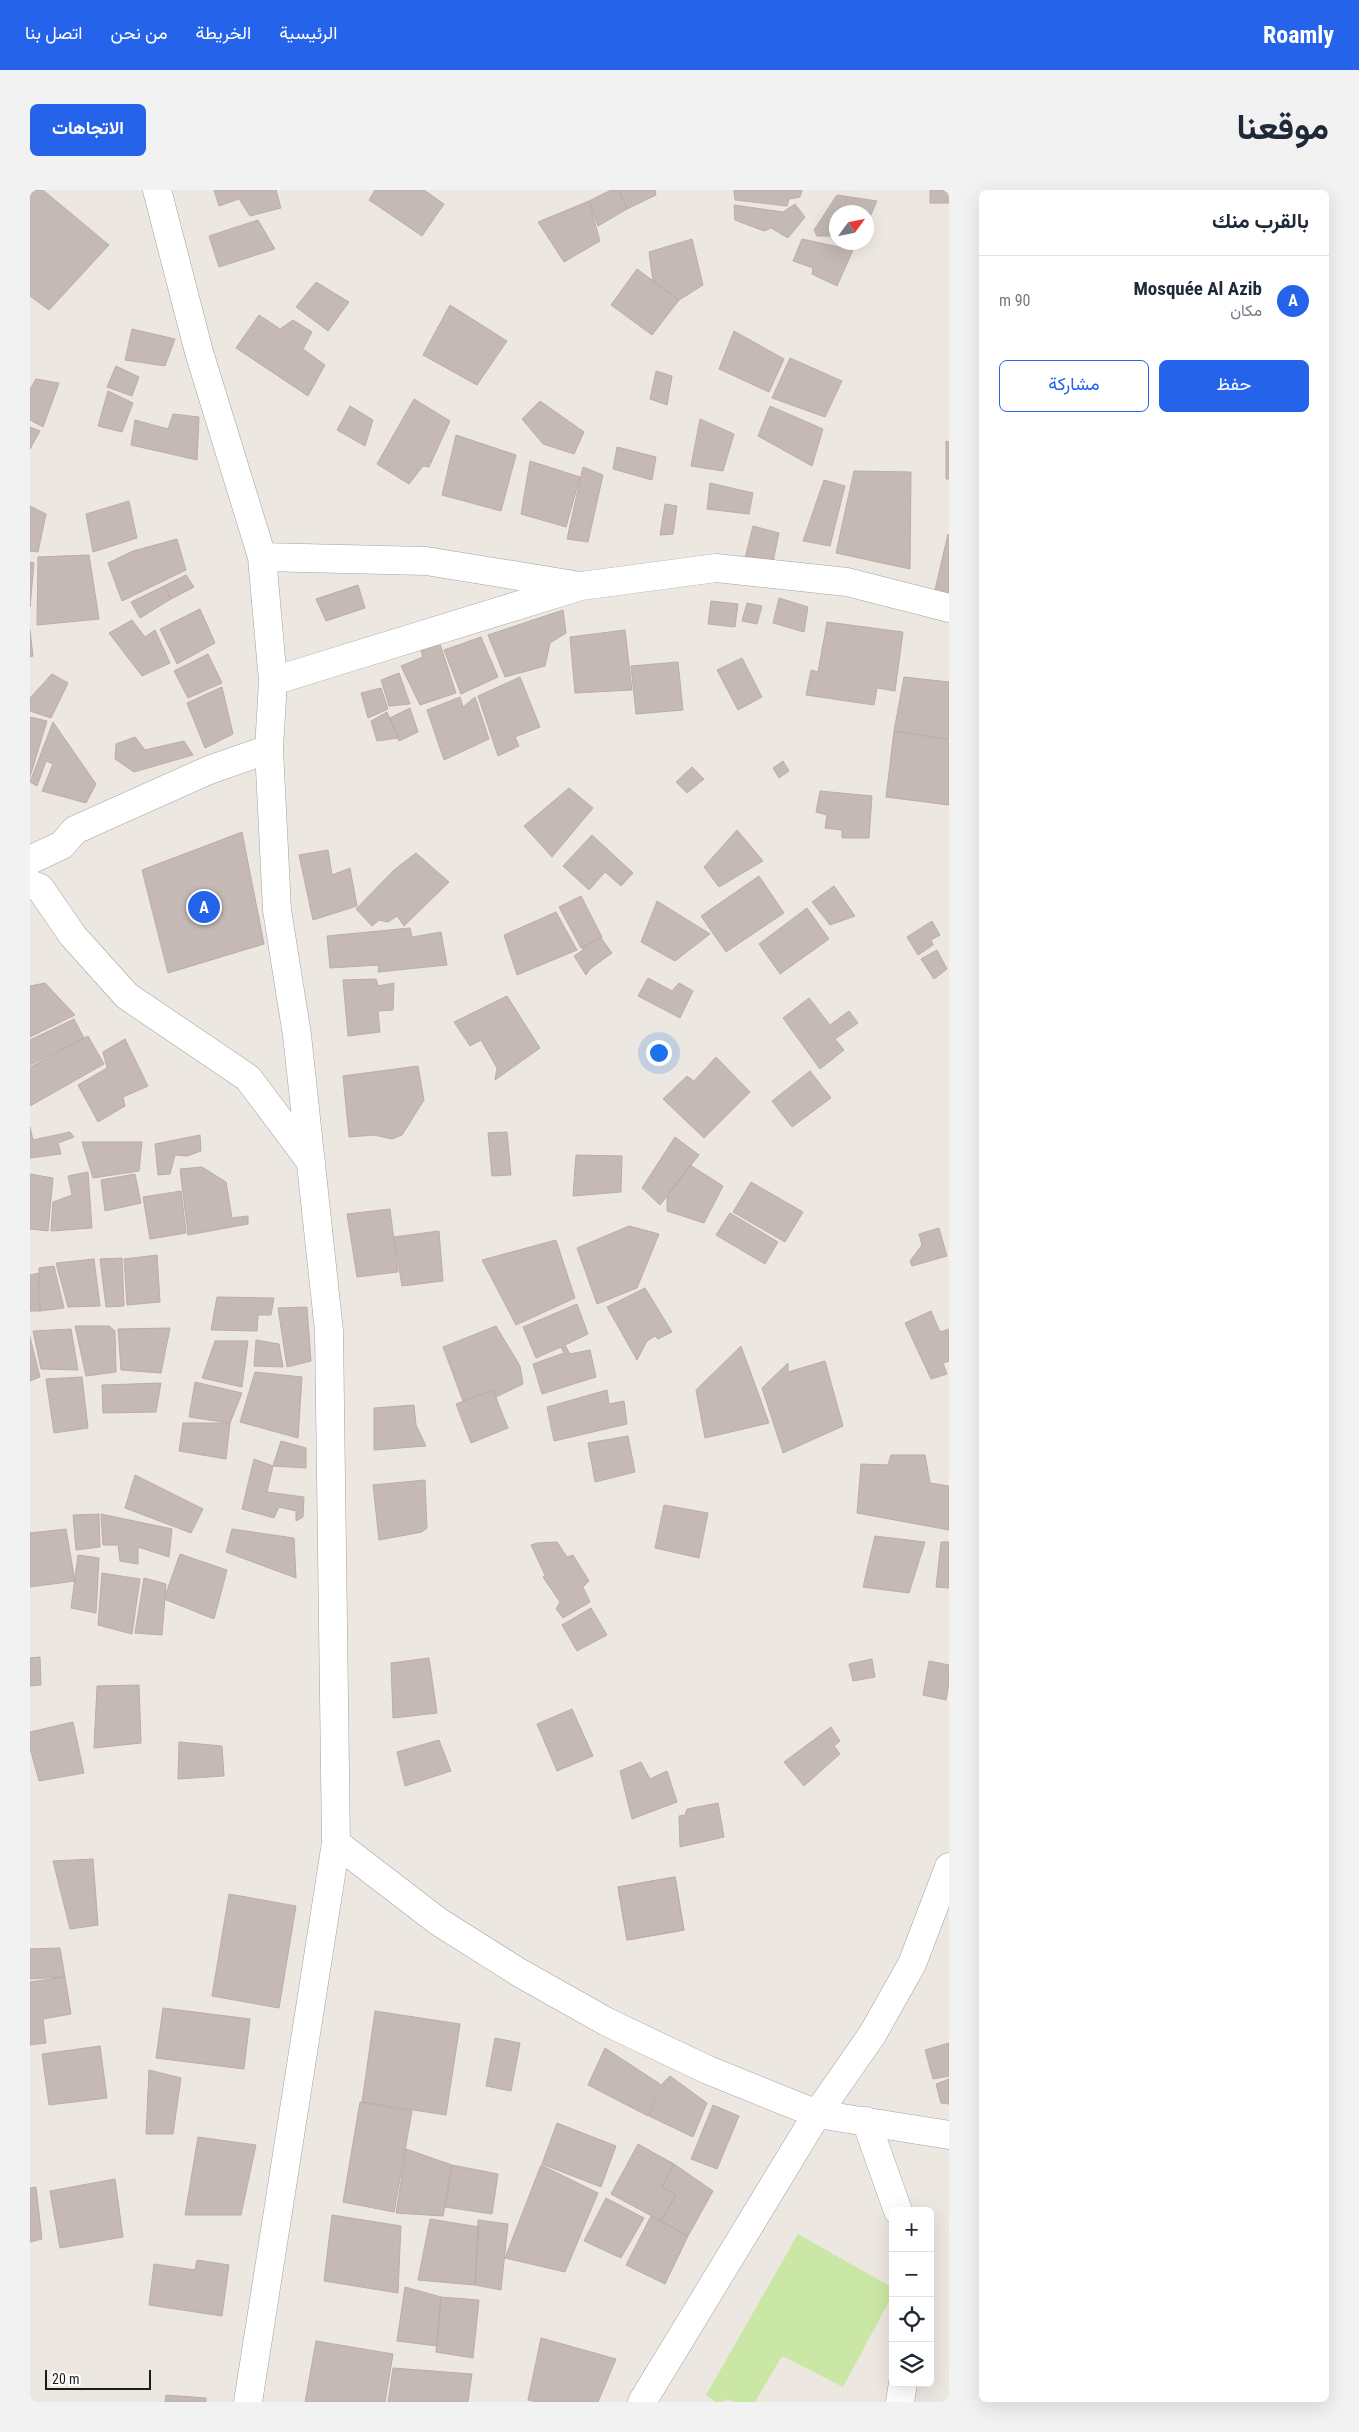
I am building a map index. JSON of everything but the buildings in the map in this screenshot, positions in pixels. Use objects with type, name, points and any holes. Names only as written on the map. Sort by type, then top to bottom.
[{"type":"street","points":[[157,190],[199,352],[262,557],[273,681],[269,749],[277,910],[297,1035],[329,1331],[336,1843],[248,2402]]},
{"type":"street","points":[[262,557],[426,561],[581,586]]},
{"type":"street","points":[[273,681],[581,586],[716,568],[847,582],[949,608]]},
{"type":"street","points":[[30,860],[62,845],[75,830],[209,770],[269,749]]},
{"type":"street","points":[[30,884],[40,888],[73,936],[127,996],[248,1078],[312,1163]]},
{"type":"street","points":[[336,1843],[439,1922],[520,1973],[607,2022],[691,2062],[817,2114],[949,2135]]},
{"type":"street","points":[[642,2402],[817,2114],[872,2035],[912,1964],[948,1871]]},
{"type":"street","points":[[866,2121],[897,2207]]},
{"type":"street","points":[[900,2402],[902,2387]]},
{"type":"green space","points":[[798,2234],[889,2286],[889,2301],[843,2387],[782,2356],[755,2402],[734,2402],[727,2399],[724,2402],[716,2402],[706,2395]]},
{"type":"place","name":"Mosquée Al Azib","points":[[204,907]]}]
